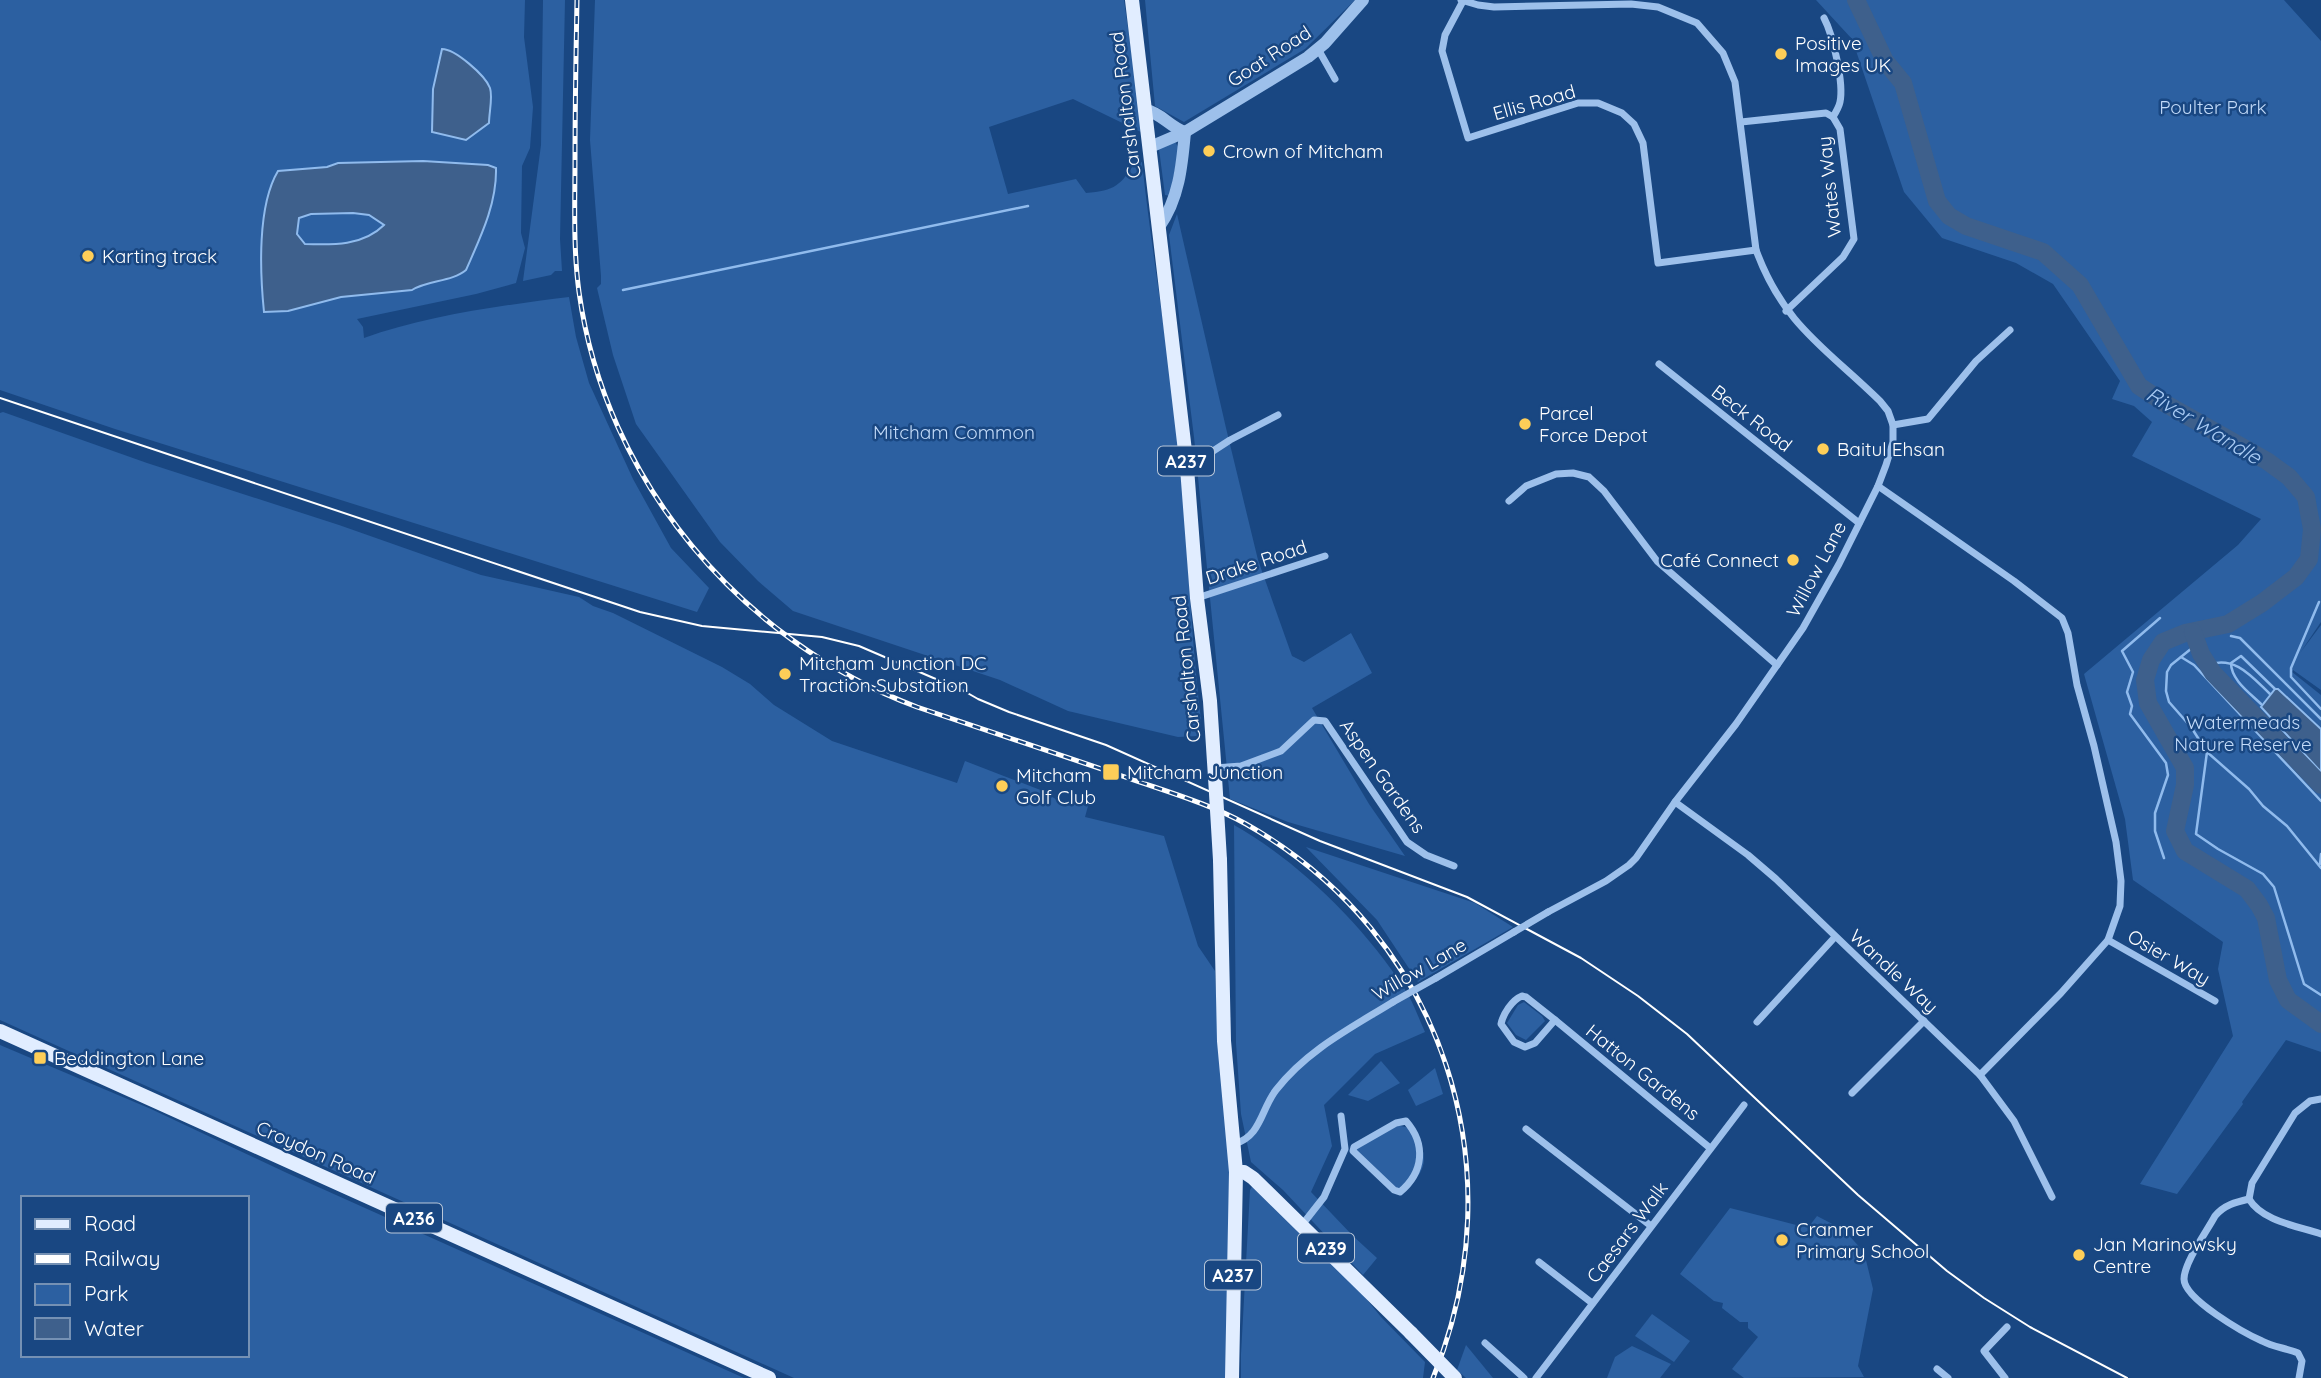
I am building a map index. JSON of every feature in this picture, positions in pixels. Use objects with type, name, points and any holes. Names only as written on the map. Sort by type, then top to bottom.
[{"type":"main road","name":"Carshalton Road","points":[[1132,0],[1210,701],[1220,860],[1224,1041],[1236,1172],[1232,1378]]},
{"type":"main road","name":"Croydon Road","points":[[0,1031],[769,1378]]},
{"type":"main road","name":"A239","points":[[1236,1172],[1244,1172],[1253,1178],[1303,1225],[1455,1378]]},
{"type":"street","name":"Goat Road","points":[[1150,147],[1185,132],[1296,65],[1318,49],[1363,0]]},
{"type":"street","points":[[1462,1],[1494,7],[1631,4],[1658,7],[1697,23],[1723,53],[1732,74],[1741,122],[1756,250],[1764,273],[1786,311],[1805,333],[1880,401],[1894,425],[1891,449],[1878,486],[2056,612],[2065,624],[2077,685],[2113,827],[2121,881],[2120,906],[2109,940],[1980,1075]]},
{"type":"street","name":"Ellis Road","points":[[1462,1],[1446,35],[1442,51],[1468,138],[1578,103],[1598,103],[1614,108],[1634,124],[1643,143],[1658,262],[1756,250]]},
{"type":"street","name":"Wates Way","points":[[1824,18],[1832,32],[1841,99],[1833,117]]},
{"type":"street","points":[[1318,49],[1335,79]]},
{"type":"street","points":[[1146,110],[1155,112],[1171,126],[1185,132],[1183,166],[1168,212],[1159,227]]},
{"type":"street","name":"Wates Way","points":[[1741,122],[1819,113],[1833,117],[1840,129],[1854,239],[1843,257],[1786,311]]},
{"type":"street","points":[[1894,425],[1928,419],[1976,360],[2010,330]]},
{"type":"street","name":"Beck Road","points":[[1659,364],[1859,523]]},
{"type":"street","points":[[1186,468],[1230,440],[1278,415]]},
{"type":"street","points":[[1509,500],[1526,486],[1556,474],[1573,473],[1589,477],[1604,491],[1657,561],[1777,665]]},
{"type":"street","name":"Willow Lane","points":[[1234,1144],[1250,1138],[1273,1093],[1301,1062],[1393,1002],[1629,866],[1675,802],[1737,724],[1818,604],[1878,486]]},
{"type":"street","name":"Drake Road","points":[[1197,598],[1325,556]]},
{"type":"street","name":"Aspen Gardens","points":[[1215,772],[1241,766],[1281,751],[1314,720],[1325,721],[1407,842],[1426,855],[1454,866]]},
{"type":"street","name":"Wandle Way","points":[[1675,802],[1748,855],[1776,879],[1834,938],[1980,1075],[2014,1121],[2052,1197]]},
{"type":"street","points":[[1757,1022],[1834,938]]},
{"type":"street","name":"Osier Way","points":[[2109,940],[2215,1001]]},
{"type":"street","name":"Hatton Gardens","points":[[1555,1020],[1535,1043],[1525,1047],[1514,1042],[1501,1024],[1516,998],[1526,997],[1555,1020],[1710,1148]]},
{"type":"street","points":[[1852,1093],[1924,1020]]},
{"type":"street","points":[[2321,1099],[2311,1101],[2295,1112],[2252,1182],[2249,1199],[2255,1209],[2267,1216],[2321,1234]]},
{"type":"street","name":"Caesars Walk","points":[[1536,1378],[1744,1105]]},
{"type":"street","points":[[1303,1225],[1324,1197],[1349,1149],[1396,1123],[1406,1121],[1416,1132],[1421,1154],[1416,1174],[1400,1192],[1395,1190],[1349,1149],[1341,1116]]},
{"type":"street","points":[[1526,1129],[1651,1226]]},
{"type":"street","points":[[2249,1199],[2221,1209],[2215,1216],[2185,1270],[2184,1281],[2192,1295],[2217,1314],[2264,1342],[2298,1353],[2302,1361],[2299,1378]]},
{"type":"street","points":[[1539,1262],[1592,1303]]},
{"type":"street","points":[[2005,1378],[1984,1351],[2007,1326]]},
{"type":"street","points":[[1485,1343],[1524,1378]]},
{"type":"street","points":[[1937,1369],[1948,1378]]},
{"type":"green space","points":[[0,0],[525,0],[524,37],[533,107],[530,148],[522,166],[521,233],[525,248],[516,283],[357,319],[363,327],[364,338],[439,317],[569,297],[576,337],[589,383],[633,479],[671,548],[709,588],[697,612],[115,429],[0,390]]},
{"type":"green space","points":[[543,0],[565,0],[560,239],[562,271],[523,281],[541,145]]},
{"type":"green space","name":"Mitcham Common","points":[[595,0],[1124,0],[1143,133],[1073,99],[989,127],[1008,194],[1076,179],[1086,193],[1104,191],[1121,181],[1136,161],[1142,162],[1181,470],[1201,720],[1198,736],[1178,737],[1068,711],[1000,680],[793,611],[758,581],[720,542],[636,424],[613,355],[597,288],[601,284],[601,276],[590,140]]},
{"type":"green space","points":[[1145,0],[1355,0],[1305,49],[1184,122],[1155,106]]},
{"type":"green space","points":[[1816,0],[2284,0],[2321,41],[2321,622],[2300,653],[2321,625],[2321,690],[2293,670],[2292,672],[2321,695],[2321,1052],[2286,1040],[2177,1194],[2140,1184],[2233,1036],[2218,969],[2223,942],[2133,880],[2125,819],[2084,674],[2238,545],[2261,519],[2132,456],[2152,422],[2134,406],[2112,399],[2120,381],[2053,284],[2016,263],[1942,238],[1904,192],[1852,39]]},
{"type":"green space","points":[[1175,142],[1179,148],[1170,196],[1165,195],[1159,149]]},
{"type":"green space","points":[[1177,214],[1258,560],[1292,656],[1304,662],[1351,633],[1372,673],[1312,708],[1369,804],[1405,856],[1288,822],[1230,799],[1194,437],[1169,235]]},
{"type":"green space","name":"Mitcham Golf Club","points":[[0,413],[481,575],[579,597],[722,667],[750,684],[774,705],[832,741],[957,783],[965,761],[1043,791],[1057,800],[1088,806],[1085,817],[1164,836],[1198,946],[1215,971],[1218,1038],[1231,1165],[1226,1378],[794,1378],[0,1020]]},
{"type":"green space","points":[[1234,825],[1282,857],[1350,919],[1370,941],[1404,988],[1425,1032],[1375,1054],[1324,1105],[1332,1146],[1311,1192],[1377,1258],[1363,1275],[1283,1190],[1251,1162],[1241,1114],[1236,1043]]},
{"type":"green space","points":[[1306,847],[1475,903],[1513,927],[1418,982],[1377,920]]},
{"type":"green space","points":[[1524,1002],[1545,1021],[1526,1040],[1516,1035],[1507,1023],[1518,1005]]},
{"type":"green space","points":[[0,1045],[151,1109],[287,1173],[744,1378],[0,1378]]},
{"type":"green space","points":[[1381,1061],[1400,1083],[1368,1101],[1348,1095]]},
{"type":"green space","points":[[1435,1068],[1443,1094],[1416,1106],[1408,1090]]},
{"type":"green space","points":[[1396,1125],[1410,1128],[1423,1150],[1424,1157],[1418,1176],[1398,1189],[1355,1151],[1355,1148]]},
{"type":"green space","points":[[1253,1185],[1355,1285],[1381,1317],[1425,1362],[1423,1378],[1241,1378],[1250,1190]]},
{"type":"green space","points":[[1730,1208],[1800,1226],[1810,1225],[1817,1216],[1844,1230],[1864,1252],[1873,1289],[1858,1366],[1864,1377],[1744,1378],[1732,1369],[1758,1337],[1748,1328],[1748,1322],[1740,1322],[1722,1308],[1723,1303],[1714,1301],[1680,1274]]},
{"type":"green space","points":[[1652,1314],[1690,1341],[1674,1362],[1635,1336]]},
{"type":"green space","points":[[1466,1345],[1493,1378],[1466,1378],[1457,1370]]},
{"type":"green space","points":[[1632,1346],[1671,1364],[1660,1378],[1607,1378],[1615,1357]]},
{"type":"water","points":[[442,49],[454,53],[469,64],[490,88],[489,123],[466,140],[432,132],[433,89]]},
{"type":"water","points":[[423,161],[488,165],[496,168],[491,208],[466,270],[454,277],[412,290],[341,297],[288,311],[264,312],[261,259],[263,221],[266,202],[278,171],[327,167],[338,163]],"holes":[[[311,214],[369,215],[384,225],[357,241],[305,244],[297,234],[299,218]]]},
{"type":"water","points":[[2275,689],[2321,729],[2321,772],[2261,707]]},
{"type":"waterway","name":"River Wandle","points":[[1856,0],[1885,61],[1903,83],[1937,201],[1949,216],[1966,226],[2043,252],[2080,285],[2139,386],[2267,461],[2289,477],[2306,497],[2312,529],[2309,559],[2296,577],[2228,624],[2185,633],[2163,642],[2151,660],[2145,680],[2148,703],[2185,768],[2185,785],[2175,831],[2185,851],[2247,889],[2266,918],[2278,980],[2288,1000],[2321,1024]]},
{"type":"waterway","points":[[623,290],[1028,206]]},
{"type":"waterway","points":[[2319,602],[2291,668],[2291,677],[2321,709]]},
{"type":"waterway","points":[[2160,618],[2122,651],[2133,672],[2127,692],[2132,706],[2130,714],[2166,763],[2168,775],[2155,813],[2155,831],[2164,858]]},
{"type":"waterway","name":"River Wandle","points":[[2193,632],[2201,654],[2213,673],[2321,785]]},
{"type":"waterway","points":[[2231,636],[2240,638],[2321,719]]},
{"type":"waterway","points":[[2197,644],[2171,665],[2167,672],[2166,691],[2169,702],[2191,727],[2207,752],[2287,826],[2321,868]]},
{"type":"waterway","points":[[2261,704],[2238,681],[2231,663],[2241,656],[2275,689]]},
{"type":"waterway","points":[[2181,657],[2194,665],[2321,801]]},
{"type":"waterway","points":[[2208,665],[2235,665],[2270,694]]},
{"type":"waterway","points":[[2207,752],[2196,834],[2263,874],[2274,887],[2304,984],[2321,995]]},
{"type":"waterway","points":[[2320,864],[2321,854]]},
{"type":"tram line","points":[[0,398],[640,612],[702,626],[822,637],[859,646],[966,692]]},
{"type":"tram line","points":[[957,687],[1009,712],[1106,745],[1320,841],[1467,897],[1581,958],[1638,996],[1687,1034],[1858,1195],[1947,1271],[2030,1327],[2127,1378]]},
{"type":"railway","points":[[577,0],[575,226],[579,292],[594,361],[618,427],[651,489],[692,546],[740,597],[794,641],[853,678],[917,707],[1173,793],[1232,817],[1315,871],[1371,929],[1415,994],[1446,1065],[1464,1141],[1468,1219],[1458,1299],[1433,1378]]},
{"type":"place","name":"Positive Images UK","points":[[1781,54]]},
{"type":"place","name":"Crown of Mitcham","points":[[1209,151]]},
{"type":"place","name":"Karting track","points":[[88,256]]},
{"type":"place","name":"Parcel Force Depot","points":[[1525,424]]},
{"type":"place","name":"Baitul Ehsan","points":[[1823,449]]},
{"type":"place","name":"Café Connect","points":[[1793,560]]},
{"type":"place","name":"Mitcham Junction DC Traction Substation","points":[[785,674]]},
{"type":"place","name":"Mitcham Junction","points":[[1111,772]]},
{"type":"place","name":"Mitcham Golf Club","points":[[1002,786]]},
{"type":"place","name":"Beddington Lane","points":[[40,1058]]},
{"type":"place","name":"Cranmer Primary School","points":[[1782,1240]]},
{"type":"place","name":"Jan Marinowsky Centre","points":[[2079,1255]]},
{"type":"park label","name":"Poulter Park","points":[[2213,107]]},
{"type":"park label","name":"Watermeads Nature Reserve","points":[[2243,733]]}]
